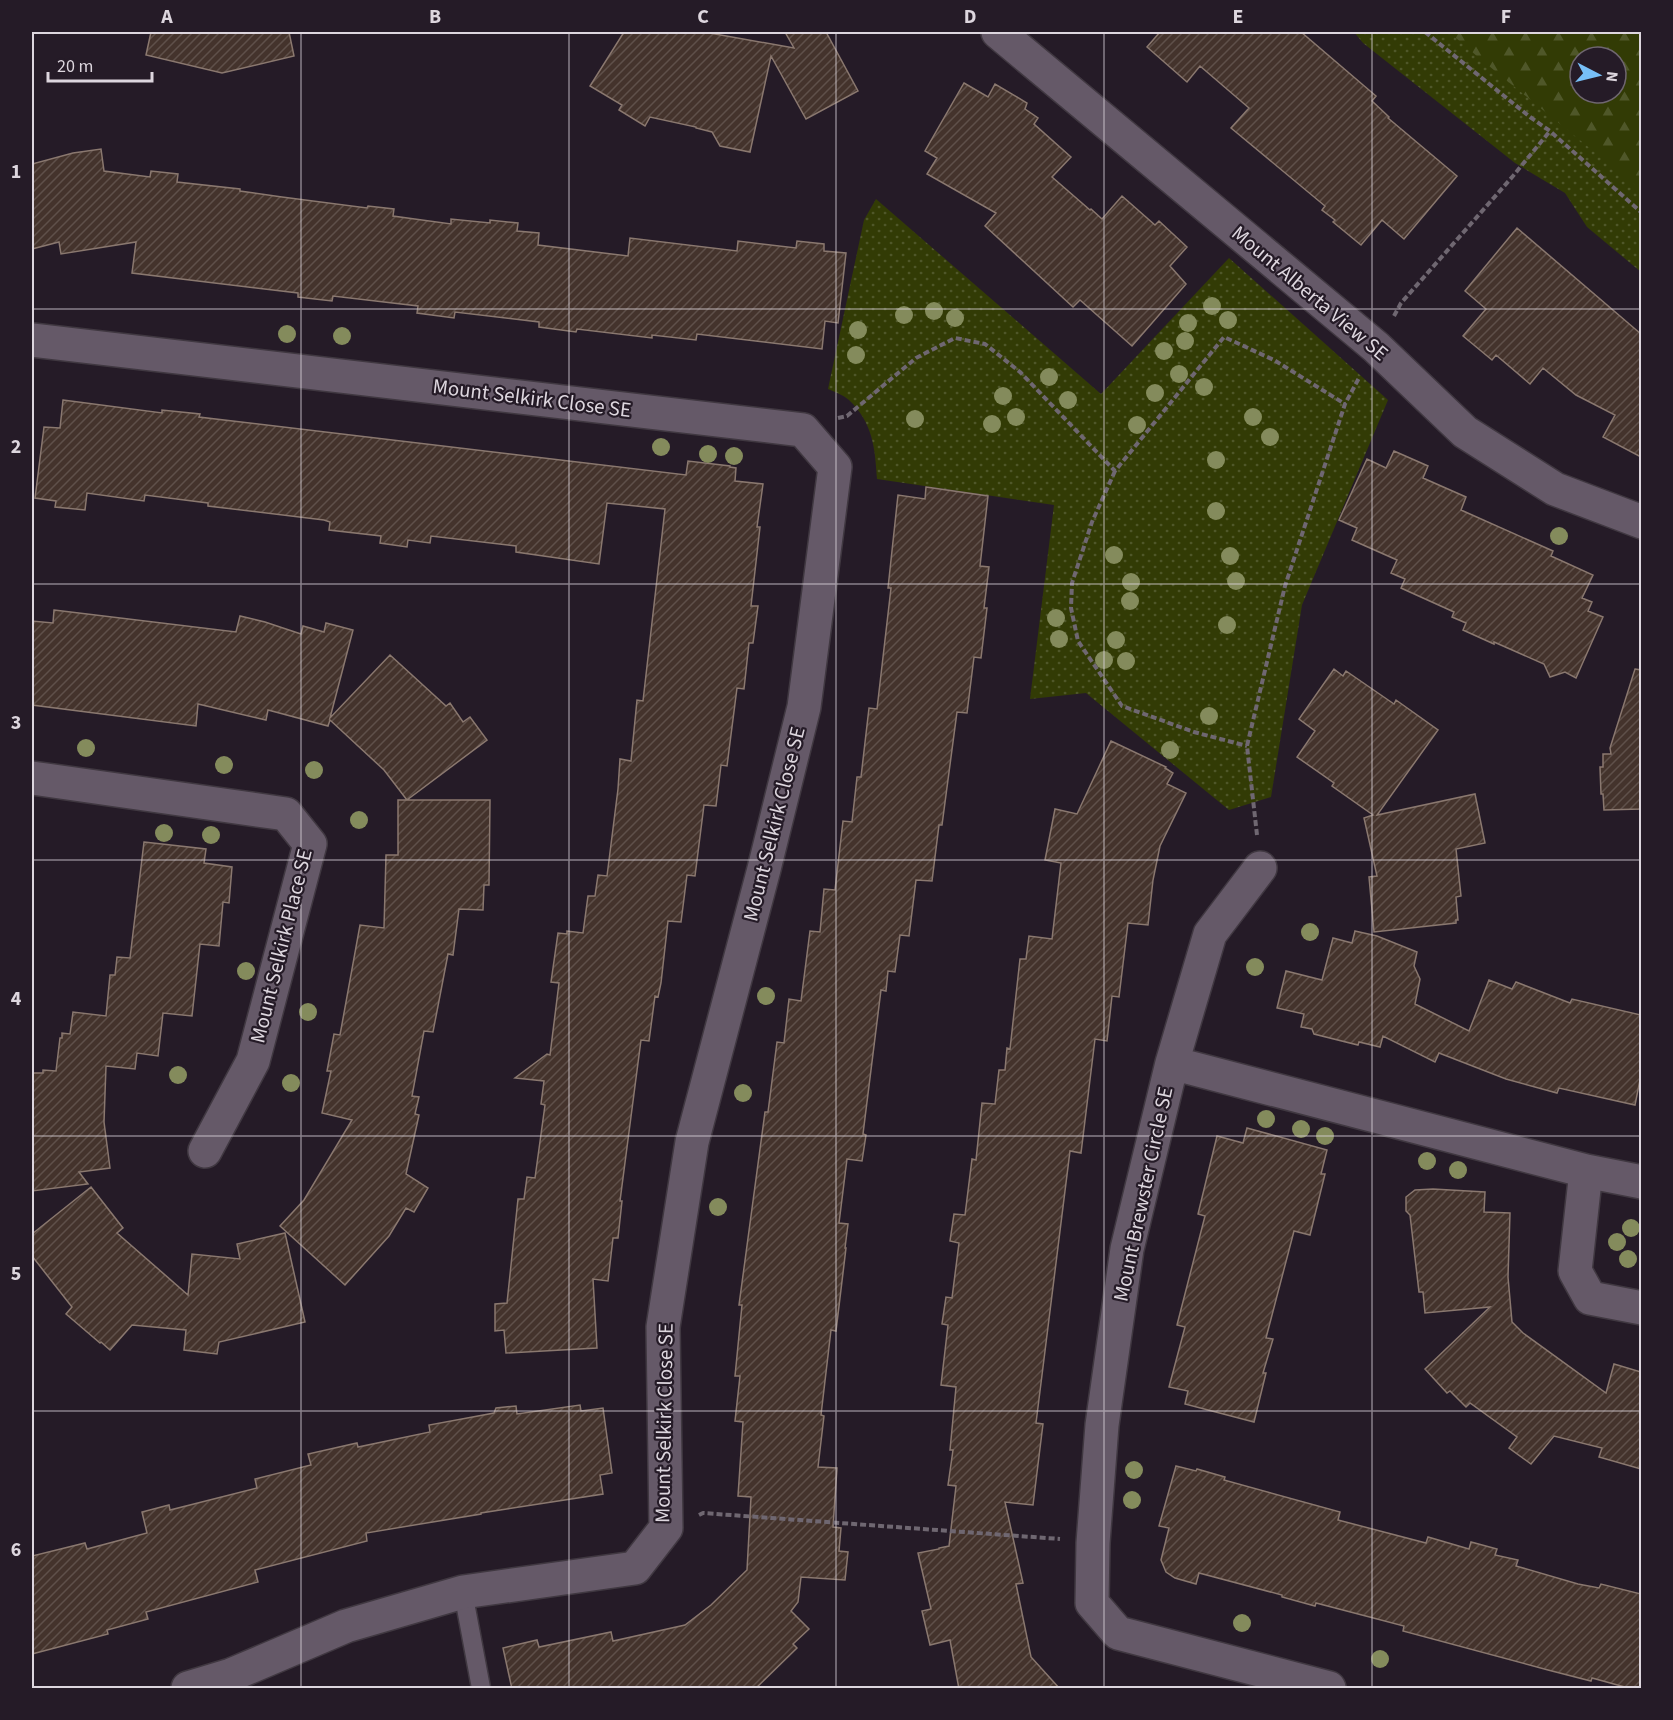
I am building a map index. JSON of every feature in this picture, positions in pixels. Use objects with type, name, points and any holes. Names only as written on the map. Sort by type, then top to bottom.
[{"type":"street","name":"Mount Alberta View SE","points":[[998,32],[1376,347],[1465,432],[1555,489],[1641,522]]},
{"type":"street","name":"Mount Selkirk Close SE","points":[[32,340],[802,430],[835,467],[804,707],[688,1165],[663,1327],[666,1527],[635,1568],[463,1592],[346,1626],[232,1682],[188,1689]]},
{"type":"street","name":"Mount Selkirk Place SE","points":[[32,778],[286,814],[310,844],[253,1061],[205,1151]]},
{"type":"street","points":[[1172,1063],[1210,934],[1260,868]]},
{"type":"street","name":"Mount Brewster Circle SE","points":[[1329,1689],[1118,1633],[1092,1603],[1093,1543],[1102,1425],[1127,1249],[1172,1063],[1586,1171],[1641,1182]]},
{"type":"street","points":[[1586,1171],[1575,1271],[1590,1298],[1641,1308]]},
{"type":"lane","points":[[463,1592],[481,1689]]},
{"type":"path","points":[[1425,32],[1550,131],[1641,213]]},
{"type":"path","points":[[1260,868],[1247,746],[1285,586],[1345,404],[1401,303],[1550,131]]},
{"type":"path","points":[[1247,746],[1194,732],[1122,706],[1078,641],[1071,608],[1072,583],[1092,522],[1115,471],[1224,337],[1274,360],[1345,404]]},
{"type":"path","points":[[802,430],[847,416],[915,358],[955,338],[986,344],[1020,372],[1115,471]]},
{"type":"path","points":[[666,1527],[703,1513],[1093,1543]]},
{"type":"green space","points":[[1354,32],[1641,32],[1641,272],[1587,227],[1565,193],[1515,163],[1363,43]]},
{"type":"green space","points":[[1449,32],[1641,32],[1641,190],[1478,57]]},
{"type":"green space","points":[[876,199],[1101,394],[1229,258],[1388,400],[1302,605],[1271,797],[1229,810],[1086,693],[1030,699],[1054,505],[877,479],[874,446],[868,427],[849,400],[828,389],[864,220]]},
{"type":"building","points":[[151,32],[289,32],[294,56],[222,73],[146,55]]},
{"type":"building","points":[[624,32],[704,32],[794,48],[785,32],[826,32],[858,91],[806,119],[771,56],[750,152],[720,146],[712,132],[696,127],[650,117],[645,126],[619,110],[622,105],[590,86]]},
{"type":"building","points":[[1160,32],[1301,32],[1376,96],[1372,101],[1388,118],[1457,176],[1404,239],[1382,220],[1361,245],[1333,222],[1335,220],[1322,210],[1325,206],[1231,128],[1249,108],[1200,66],[1187,82],[1147,47]]},
{"type":"building","points":[[964,83],[988,97],[995,84],[1027,103],[1025,109],[1038,118],[1034,124],[1071,157],[1052,177],[1102,219],[1122,196],[1155,225],[1159,221],[1187,247],[1170,266],[1186,284],[1132,346],[1080,300],[1073,307],[985,226],[996,213],[927,174],[937,158],[925,151]]},
{"type":"building","points":[[101,149],[104,171],[150,177],[151,171],[178,174],[177,182],[367,208],[368,206],[394,209],[393,216],[451,224],[451,219],[518,223],[517,231],[539,233],[538,245],[628,256],[630,238],[737,251],[738,241],[796,248],[797,241],[824,244],[824,251],[846,253],[838,323],[825,321],[822,349],[697,334],[696,340],[652,335],[652,338],[577,329],[576,332],[539,327],[539,322],[455,312],[454,318],[417,313],[418,306],[333,296],[332,301],[298,297],[298,293],[132,273],[136,242],[61,254],[59,242],[32,249],[32,164],[73,153]]},
{"type":"building","points":[[1517,228],[1641,334],[1641,457],[1603,437],[1615,415],[1576,395],[1543,368],[1530,384],[1496,355],[1492,360],[1463,336],[1486,309],[1465,291]]},
{"type":"building","points":[[63,400],[162,413],[162,410],[200,414],[199,417],[686,475],[688,461],[730,466],[736,468],[735,481],[763,484],[751,606],[758,606],[753,643],[749,643],[744,689],[737,688],[727,766],[721,765],[716,806],[704,805],[695,876],[687,875],[681,922],[668,921],[661,983],[658,997],[655,996],[649,1041],[641,1040],[620,1201],[622,1201],[618,1238],[613,1238],[608,1281],[593,1279],[597,1348],[506,1353],[504,1330],[495,1331],[495,1304],[507,1303],[518,1199],[524,1199],[527,1177],[535,1178],[545,1105],[541,1104],[544,1081],[515,1078],[547,1054],[550,1055],[559,983],[551,982],[558,933],[567,934],[567,931],[583,933],[588,896],[595,896],[598,875],[607,876],[620,759],[631,761],[637,700],[643,701],[665,509],[607,503],[599,564],[516,552],[516,546],[431,536],[430,543],[408,540],[407,547],[380,543],[381,536],[329,530],[330,522],[324,520],[208,506],[208,503],[145,495],[144,501],[87,493],[85,510],[55,507],[56,501],[35,498],[44,427],[60,428]]},
{"type":"building","points":[[1394,451],[1428,466],[1423,478],[1466,497],[1461,510],[1553,551],[1551,556],[1593,575],[1582,598],[1592,602],[1588,611],[1603,617],[1576,678],[1565,672],[1550,677],[1544,664],[1463,630],[1466,623],[1452,617],[1454,612],[1401,588],[1405,579],[1391,573],[1397,560],[1352,540],[1357,528],[1339,520],[1367,459],[1386,468]]},
{"type":"building","points":[[926,487],[988,496],[980,566],[989,567],[984,608],[987,608],[981,658],[974,657],[967,713],[957,712],[932,881],[916,880],[909,936],[900,935],[895,972],[888,971],[886,991],[881,990],[863,1134],[866,1135],[862,1161],[847,1159],[839,1223],[848,1224],[846,1248],[836,1331],[831,1330],[821,1415],[824,1416],[818,1467],[837,1468],[833,1527],[841,1528],[839,1551],[848,1552],[845,1580],[801,1577],[798,1602],[791,1611],[809,1629],[793,1644],[797,1648],[755,1689],[512,1689],[503,1648],[537,1640],[539,1647],[611,1632],[613,1641],[685,1625],[711,1605],[747,1570],[751,1497],[738,1496],[743,1422],[735,1421],[740,1376],[735,1376],[742,1305],[739,1305],[765,1112],[768,1112],[777,1042],[784,1043],[789,999],[801,1001],[810,931],[820,932],[824,889],[835,890],[843,821],[852,822],[857,777],[861,777],[869,708],[877,709],[891,588],[888,588],[898,495],[925,499]]},
{"type":"building","points":[[54,610],[236,632],[240,616],[301,634],[303,626],[324,632],[326,623],[353,630],[330,718],[390,655],[446,706],[450,703],[463,722],[470,717],[487,740],[407,800],[384,770],[330,720],[328,726],[268,710],[266,720],[198,704],[196,726],[32,705],[32,621],[53,623]]},
{"type":"building","points":[[1334,669],[1343,676],[1346,671],[1394,704],[1396,700],[1438,730],[1377,815],[1475,794],[1485,843],[1456,849],[1461,896],[1456,897],[1458,920],[1456,923],[1374,932],[1369,877],[1377,876],[1364,818],[1373,815],[1332,786],[1334,783],[1297,757],[1315,731],[1299,719]]},
{"type":"building","points":[[1635,669],[1641,670],[1641,809],[1604,810],[1600,767],[1603,767],[1603,754],[1611,754],[1610,748]]},
{"type":"building","points":[[1111,741],[1166,767],[1173,773],[1167,784],[1186,793],[1160,846],[1153,880],[1148,925],[1128,923],[1119,997],[1112,996],[1107,1041],[1095,1039],[1081,1153],[1070,1151],[1036,1423],[1043,1424],[1033,1505],[1005,1502],[1023,1583],[1016,1584],[1031,1657],[1060,1689],[959,1689],[950,1640],[930,1645],[922,1611],[931,1609],[918,1553],[949,1546],[956,1486],[948,1485],[953,1450],[950,1450],[956,1387],[941,1385],[948,1325],[942,1324],[946,1297],[952,1298],[959,1243],[950,1241],[954,1214],[965,1215],[972,1159],[976,1160],[982,1103],[995,1104],[999,1070],[1005,1070],[1007,1048],[1010,1049],[1020,959],[1026,959],[1029,936],[1052,939],[1061,863],[1045,860],[1055,809],[1077,814]]},
{"type":"building","points":[[398,800],[490,800],[489,885],[484,885],[483,910],[459,909],[453,955],[448,954],[433,1032],[424,1031],[412,1096],[419,1097],[415,1114],[419,1115],[406,1174],[428,1188],[414,1212],[406,1208],[389,1236],[345,1285],[280,1226],[304,1200],[352,1120],[322,1113],[331,1071],[327,1071],[334,1034],[340,1035],[360,925],[384,928],[386,855],[398,855]]},
{"type":"building","points":[[144,842],[206,849],[204,863],[232,867],[229,903],[223,902],[219,946],[200,944],[192,1016],[163,1013],[158,1056],[137,1053],[135,1069],[106,1066],[104,1122],[110,1168],[79,1172],[88,1184],[32,1191],[32,1073],[43,1073],[43,1070],[56,1071],[60,1038],[62,1038],[62,1033],[70,1034],[73,1012],[106,1016],[110,975],[115,975],[117,957],[130,958]]},
{"type":"building","points":[[1355,931],[1377,936],[1417,952],[1414,966],[1420,979],[1415,1004],[1469,1031],[1489,980],[1512,989],[1516,982],[1570,1003],[1572,999],[1641,1015],[1641,1075],[1635,1105],[1559,1088],[1557,1093],[1506,1079],[1439,1053],[1435,1062],[1383,1036],[1380,1047],[1359,1042],[1358,1045],[1314,1034],[1312,1029],[1301,1027],[1304,1014],[1277,1008],[1286,971],[1322,980],[1333,938],[1352,943]]},
{"type":"building","points":[[1247,1128],[1327,1150],[1321,1174],[1325,1174],[1310,1235],[1294,1231],[1266,1338],[1273,1339],[1263,1373],[1266,1373],[1254,1422],[1185,1404],[1188,1391],[1169,1387],[1185,1327],[1177,1325],[1205,1216],[1198,1214],[1217,1136],[1243,1143]]},
{"type":"building","points":[[91,1187],[123,1228],[117,1233],[188,1295],[192,1254],[240,1259],[237,1244],[285,1233],[305,1322],[219,1342],[217,1354],[184,1350],[186,1330],[132,1325],[110,1350],[66,1314],[72,1307],[32,1256],[32,1234]]},
{"type":"building","points":[[1415,1190],[1485,1192],[1484,1212],[1510,1213],[1508,1277],[1512,1322],[1523,1333],[1606,1393],[1614,1364],[1641,1372],[1641,1469],[1599,1457],[1602,1448],[1554,1436],[1531,1464],[1509,1448],[1517,1437],[1470,1403],[1466,1407],[1450,1391],[1447,1393],[1425,1369],[1490,1307],[1425,1313],[1423,1292],[1419,1292],[1410,1215],[1406,1211],[1406,1197]]},
{"type":"building","points":[[580,1405],[581,1411],[603,1408],[612,1473],[600,1475],[603,1494],[366,1533],[367,1541],[255,1570],[258,1582],[146,1612],[148,1619],[107,1630],[108,1634],[32,1654],[32,1556],[85,1543],[87,1549],[147,1533],[142,1512],[169,1505],[170,1510],[257,1488],[255,1479],[311,1465],[308,1454],[357,1443],[358,1447],[430,1432],[429,1425],[494,1413],[496,1408],[516,1406],[517,1414]]},
{"type":"building","points":[[1176,1466],[1196,1471],[1197,1469],[1225,1477],[1224,1480],[1340,1512],[1338,1520],[1426,1543],[1428,1537],[1469,1549],[1471,1542],[1497,1549],[1495,1555],[1518,1560],[1516,1566],[1578,1584],[1599,1588],[1601,1584],[1641,1594],[1641,1689],[1632,1689],[1592,1678],[1591,1681],[1548,1670],[1403,1631],[1404,1626],[1316,1603],[1315,1606],[1199,1573],[1196,1584],[1175,1578],[1166,1572],[1161,1560],[1169,1528],[1159,1526]]}]
